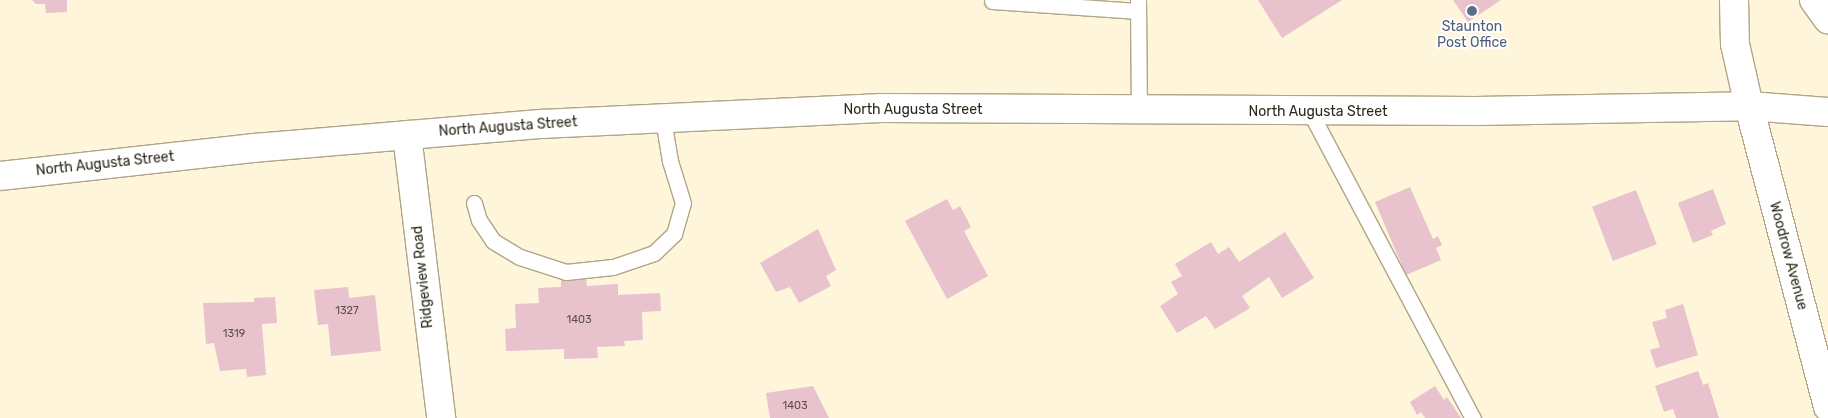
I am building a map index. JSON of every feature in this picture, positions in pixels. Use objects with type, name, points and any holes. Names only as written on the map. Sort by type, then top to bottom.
[{"type":"main road","name":"Woodrow Avenue","points":[[1734,0],[1735,44],[1749,106],[1828,407]]},
{"type":"main road","points":[[1814,0],[1828,19]]},
{"type":"main road","name":"North Augusta Street","points":[[0,176],[254,148],[541,124],[882,108],[1310,112],[1749,106],[1828,112]]},
{"type":"main road","name":"Ridgeview Road","points":[[407,135],[441,418]]},
{"type":"lane","points":[[992,1],[1138,6],[1139,111]]},
{"type":"lane","points":[[1310,112],[1474,418]]},
{"type":"lane","points":[[474,203],[479,220],[493,241],[520,257],[566,272],[614,267],[654,253],[674,234],[683,203],[670,161],[662,119]]},
{"type":"building","points":[[32,0],[67,0],[67,12],[46,13],[45,4],[36,4]]},
{"type":"building","points":[[1258,0],[1342,0],[1282,38]]},
{"type":"building","name":"Staunton Post Office","points":[[1453,0],[1501,0],[1468,22]]},
{"type":"building","points":[[1410,187],[1433,239],[1438,236],[1442,245],[1436,248],[1441,260],[1406,275],[1375,202]]},
{"type":"building","points":[[1713,189],[1726,224],[1711,231],[1713,235],[1693,243],[1678,203]]},
{"type":"building","points":[[1636,190],[1657,244],[1613,261],[1592,207]]},
{"type":"building","points":[[947,199],[953,210],[960,206],[971,227],[964,231],[988,276],[947,299],[905,221]]},
{"type":"building","points":[[818,229],[836,270],[826,276],[831,286],[799,303],[790,287],[776,292],[760,263]]},
{"type":"building","points":[[1285,232],[1314,278],[1282,298],[1269,277],[1242,296],[1250,308],[1215,329],[1206,316],[1177,333],[1160,306],[1178,294],[1171,282],[1182,276],[1175,264],[1211,242],[1218,254],[1229,247],[1239,262]]},
{"type":"building","points":[[586,276],[587,286],[618,284],[618,295],[660,293],[661,311],[642,312],[643,340],[624,341],[625,346],[597,347],[598,358],[564,359],[564,349],[506,351],[505,329],[516,328],[515,304],[539,303],[538,288],[561,287],[561,277]]},
{"type":"building","points":[[348,287],[349,298],[375,295],[381,351],[331,356],[328,324],[318,325],[314,290]]},
{"type":"building","points":[[275,297],[277,323],[262,324],[266,375],[247,377],[246,369],[220,371],[214,343],[206,344],[203,303],[254,302],[254,298]]},
{"type":"building","points":[[1683,304],[1698,355],[1656,368],[1650,350],[1660,347],[1652,322],[1667,318],[1665,310]]},
{"type":"building","points":[[1698,371],[1703,385],[1708,383],[1719,418],[1676,418],[1673,409],[1664,412],[1655,386]]},
{"type":"building","points":[[813,386],[829,418],[770,418],[766,393]]},
{"type":"building","points":[[1435,386],[1444,400],[1447,397],[1461,418],[1425,418],[1421,412],[1417,415],[1410,402]]},
{"type":"place","name":"Staunton Post Office","points":[[1472,11]]}]
